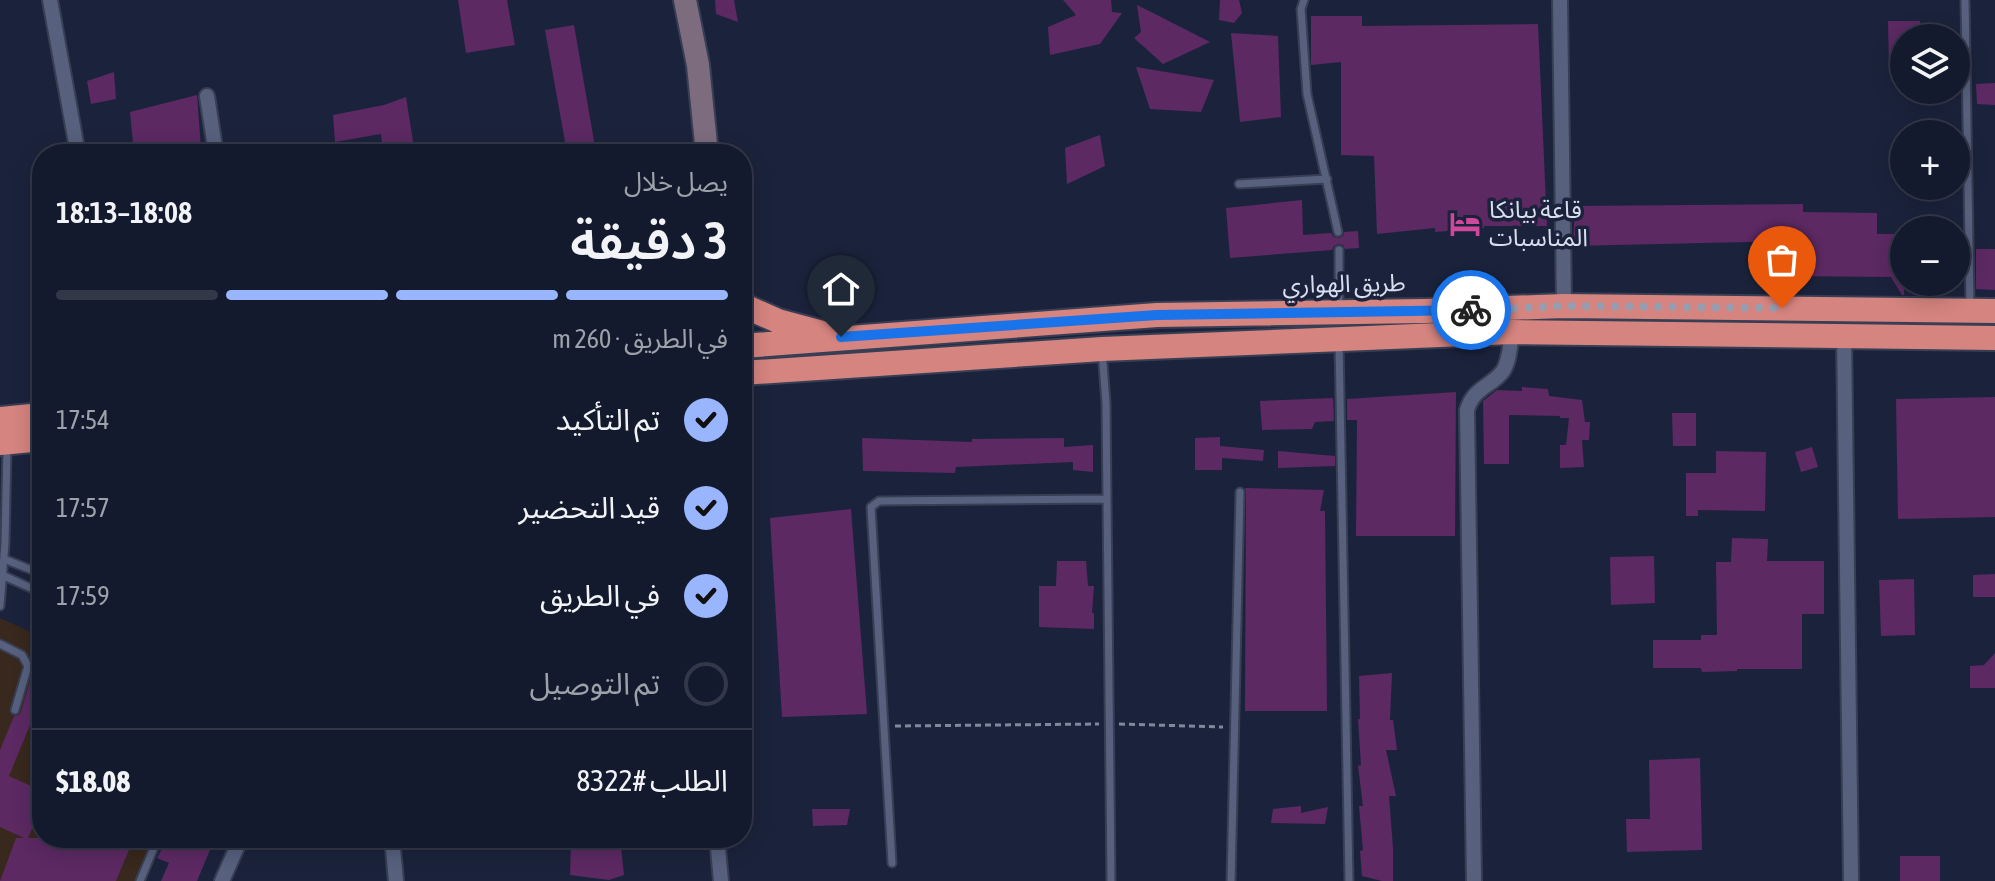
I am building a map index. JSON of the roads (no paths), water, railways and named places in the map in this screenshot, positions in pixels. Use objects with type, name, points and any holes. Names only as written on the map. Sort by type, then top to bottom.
[{"type":"highway","name":"طريق الهواري","points":[[752,345],[1157,315],[1564,306],[1995,311]]},
{"type":"highway","points":[[752,309],[778,321],[841,337]]},
{"type":"highway","points":[[1425,311],[1426,336]]},
{"type":"highway","points":[[752,372],[1102,349],[1512,332],[1995,338]]},
{"type":"highway","points":[[0,419],[32,416]]},
{"type":"highway","points":[[3,443],[32,440]]},
{"type":"street","points":[[50,0],[76,144]]},
{"type":"street","points":[[685,0],[698,65],[706,144]]},
{"type":"street","points":[[1560,0],[1564,306]]},
{"type":"street","points":[[207,96],[214,144]]},
{"type":"street","points":[[1474,881],[1467,410],[1474,394],[1502,372],[1512,332]]},
{"type":"street","points":[[1844,334],[1851,881]]},
{"type":"street","points":[[222,881],[237,848]]},
{"type":"street","points":[[393,848],[396,881]]},
{"type":"street","points":[[718,848],[721,881]]},
{"type":"lane","points":[[1304,0],[1301,9],[1307,94],[1338,232]]},
{"type":"lane","points":[[1965,0],[1970,310]]},
{"type":"lane","points":[[1239,184],[1327,179]]},
{"type":"lane","points":[[1339,250],[1340,312]]},
{"type":"lane","points":[[1339,339],[1349,881]]},
{"type":"lane","points":[[1102,349],[1106,403],[1111,881]]},
{"type":"lane","points":[[0,606],[4,559],[3,443]]},
{"type":"lane","points":[[1231,881],[1240,492]]},
{"type":"lane","points":[[892,863],[870,512],[873,504],[879,501],[1107,499]]},
{"type":"lane","points":[[4,559],[32,570]]},
{"type":"lane","points":[[2,575],[32,588]]},
{"type":"lane","points":[[0,644],[19,653],[27,661],[15,710]]},
{"type":"lane","points":[[140,881],[154,848]]},
{"type":"place","name":"قاعة بيانكا المناسبات","points":[[1465,224]]}]
